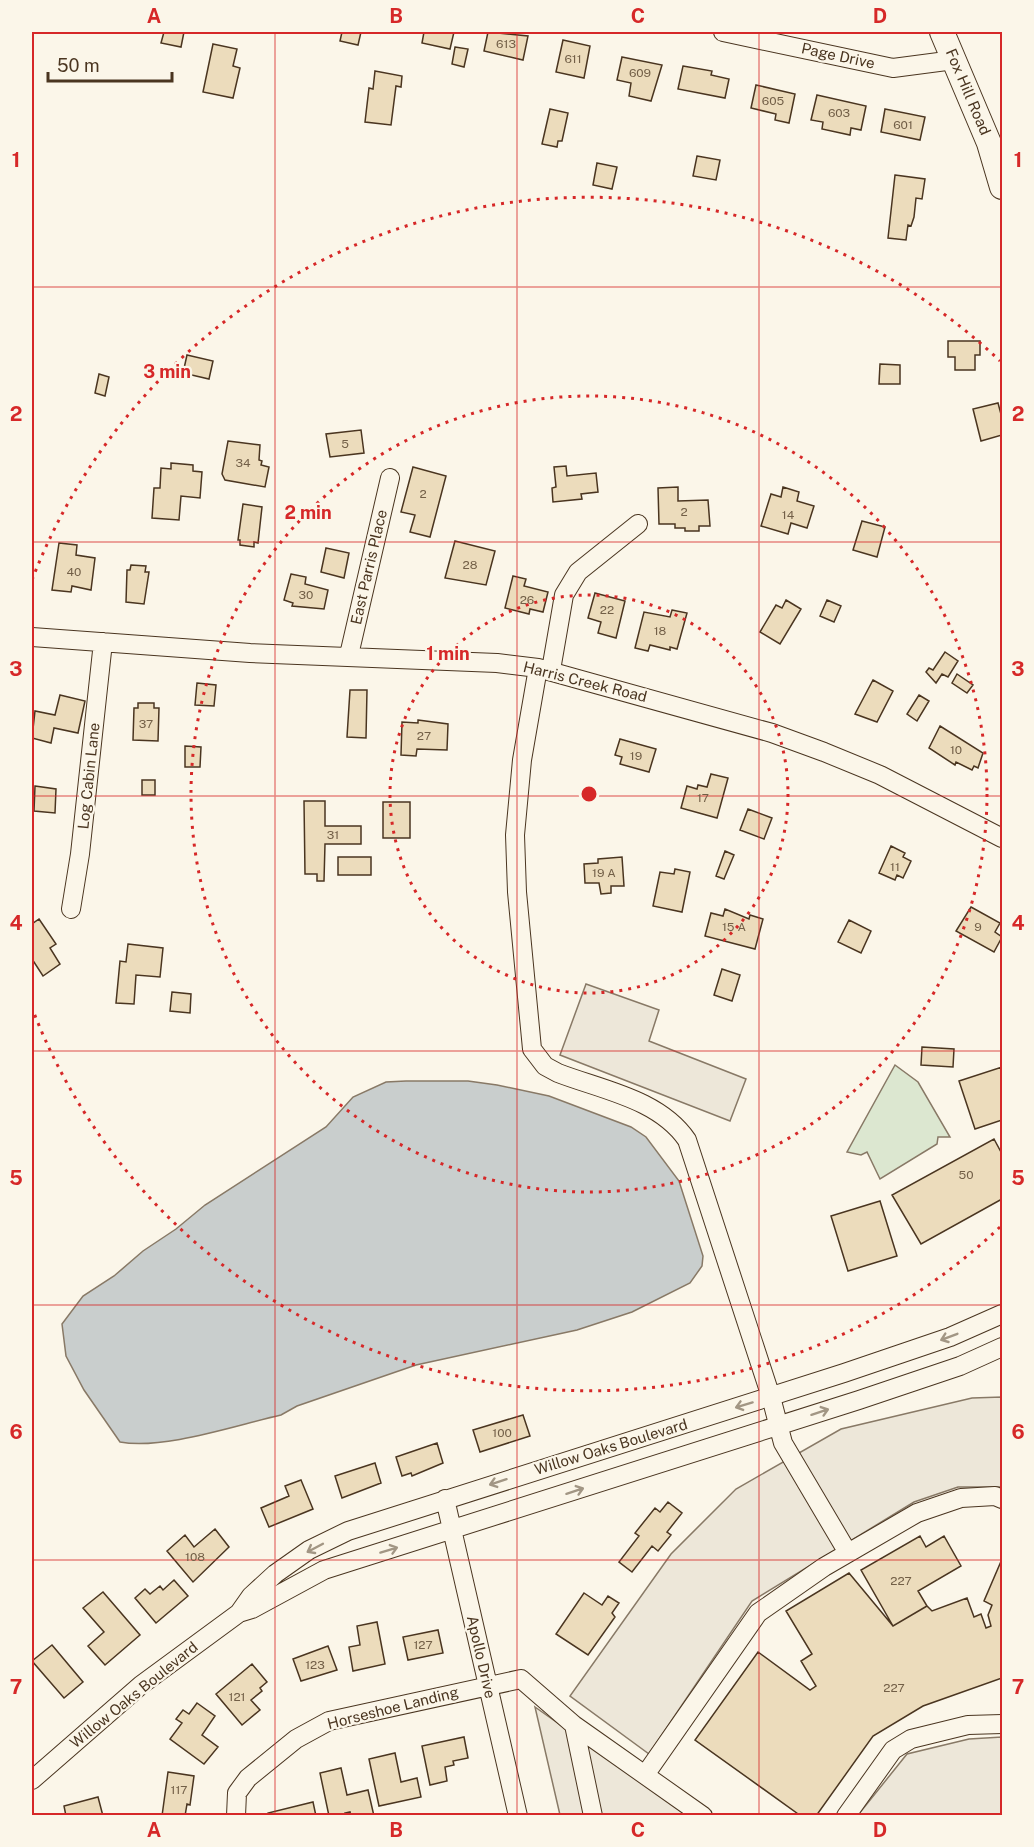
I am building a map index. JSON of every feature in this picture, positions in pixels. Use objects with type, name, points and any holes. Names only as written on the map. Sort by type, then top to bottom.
[{"type":"main road","name":"Fox Hill Road","points":[[942,32],[989,143],[1002,187]]},
{"type":"street","name":"Page Drive","points":[[723,32],[893,68],[954,60]]},
{"type":"street","name":"East Parris Place","points":[[349,655],[390,478]]},
{"type":"street","points":[[638,524],[578,573],[564,595],[522,760],[515,835],[517,892],[532,1049],[545,1066],[646,1105],[681,1130],[692,1150],[771,1397],[783,1443],[802,1479],[848,1553]]},
{"type":"street","name":"Harris Creek Road","points":[[32,637],[250,653],[349,655],[497,663],[544,669],[772,733],[824,752],[880,775],[1002,838]]},
{"type":"street","name":"Log Cabin Lane","points":[[71,909],[80,854],[103,642]]},
{"type":"street","name":"Willow Oaks Boulevard","points":[[32,1780],[141,1685],[239,1613],[251,1596],[275,1574],[309,1550],[348,1531],[771,1397],[950,1337],[1002,1314]]},
{"type":"street","name":"Willow Oaks Boulevard","points":[[239,1613],[252,1609],[324,1570],[778,1426],[960,1366],[1002,1347]]},
{"type":"street","points":[[645,1775],[758,1613],[848,1553],[917,1513],[961,1498],[995,1496],[1002,1498]]},
{"type":"street","name":"Apollo Drive","points":[[445,1499],[518,1815]]},
{"type":"street","name":"Horseshoe Landing","points":[[236,1815],[237,1793],[248,1778],[296,1739],[329,1721],[488,1684],[521,1679],[574,1725],[703,1815]]},
{"type":"street","points":[[846,1815],[893,1750],[911,1739],[968,1725],[1002,1724]]},
{"type":"street","points":[[574,1725],[593,1815]]},
{"type":"green space","points":[[895,1065],[918,1082],[950,1137],[938,1137],[937,1144],[880,1179],[867,1152],[861,1155],[847,1152]]},
{"type":"shaded area","points":[[586,984],[659,1010],[649,1041],[746,1079],[730,1121],[560,1055]]},
{"type":"shaded area","points":[[468,1081],[497,1085],[549,1096],[631,1127],[646,1137],[679,1181],[703,1256],[702,1266],[690,1283],[632,1312],[577,1330],[416,1365],[297,1406],[281,1415],[222,1430],[157,1443],[120,1442],[84,1390],[66,1356],[62,1324],[83,1296],[114,1276],[143,1251],[176,1229],[205,1205],[326,1127],[353,1097],[386,1082]]},
{"type":"shaded area","points":[[1002,1397],[1002,1487],[958,1487],[914,1502],[752,1601],[649,1754],[570,1696],[671,1554],[736,1489],[841,1429],[972,1398]]},
{"type":"shaded area","points":[[535,1707],[688,1815],[560,1815]]},
{"type":"shaded area","points":[[1002,1737],[1002,1815],[858,1815],[907,1754],[969,1739]]},
{"type":"building","points":[[164,32],[184,32],[181,47],[161,43]]},
{"type":"building","points":[[342,32],[361,32],[358,45],[340,41]]},
{"type":"building","points":[[424,32],[454,32],[450,49],[422,43]]},
{"type":"building","points":[[488,32],[528,36],[523,60],[484,51]]},
{"type":"building","points":[[563,40],[590,46],[584,78],[556,72]]},
{"type":"building","points":[[213,44],[237,49],[233,66],[240,68],[233,98],[203,92]]},
{"type":"building","points":[[455,47],[468,49],[464,67],[452,64]]},
{"type":"building","points":[[622,57],[662,65],[651,101],[629,96],[631,83],[617,80]]},
{"type":"building","points":[[683,66],[712,71],[711,75],[729,79],[725,98],[678,89]]},
{"type":"building","points":[[375,71],[402,76],[401,87],[396,86],[391,125],[365,122],[369,88],[373,89]]},
{"type":"building","points":[[756,85],[795,94],[789,123],[775,120],[776,114],[751,108]]},
{"type":"building","points":[[817,95],[866,106],[861,130],[851,128],[850,135],[822,129],[823,122],[811,120]]},
{"type":"building","points":[[550,109],[568,113],[562,141],[558,141],[557,147],[542,144]]},
{"type":"building","points":[[885,109],[925,117],[920,140],[881,132]]},
{"type":"building","points":[[697,156],[720,160],[716,180],[693,176]]},
{"type":"building","points":[[597,163],[617,167],[612,189],[593,185]]},
{"type":"building","points":[[895,175],[925,179],[922,199],[916,198],[914,217],[911,226],[908,225],[906,240],[888,238]]},
{"type":"building","points":[[948,341],[980,341],[980,355],[975,355],[975,370],[955,370],[955,357],[948,357]]},
{"type":"building","points":[[187,355],[213,361],[209,379],[183,373]]},
{"type":"building","points":[[880,364],[900,365],[900,384],[879,384]]},
{"type":"building","points":[[99,374],[109,377],[105,396],[95,393]]},
{"type":"building","points":[[998,403],[1002,418],[1002,435],[981,441],[973,409]]},
{"type":"building","points":[[361,430],[364,453],[330,457],[326,434]]},
{"type":"building","points":[[228,441],[260,445],[261,465],[269,467],[265,487],[225,480],[222,474]]},
{"type":"building","points":[[171,463],[193,465],[193,471],[202,472],[200,498],[181,496],[179,520],[152,518],[154,488],[160,488],[161,468],[171,469]]},
{"type":"building","points":[[566,466],[567,476],[596,473],[598,492],[581,494],[582,499],[553,502],[552,488],[556,487],[554,467]]},
{"type":"building","points":[[413,467],[446,476],[430,537],[410,532],[415,515],[401,512]]},
{"type":"building","points":[[678,487],[678,501],[708,500],[710,526],[699,526],[699,531],[685,531],[685,528],[675,528],[675,524],[659,524],[658,488]]},
{"type":"building","points":[[783,487],[799,492],[797,501],[814,506],[807,528],[791,523],[788,534],[761,526],[771,494],[781,497]]},
{"type":"building","points":[[243,504],[262,507],[258,543],[254,542],[254,547],[240,545],[240,540],[238,540]]},
{"type":"building","points":[[862,521],[885,527],[877,557],[853,550]]},
{"type":"building","points":[[455,541],[495,551],[486,585],[445,578]]},
{"type":"building","points":[[59,543],[77,545],[76,555],[95,558],[91,590],[72,586],[71,592],[52,590]]},
{"type":"building","points":[[326,548],[349,553],[344,578],[321,572]]},
{"type":"building","points":[[131,565],[146,566],[145,572],[149,572],[144,604],[126,602],[127,570],[130,570]]},
{"type":"building","points":[[291,574],[306,577],[305,584],[328,590],[324,609],[292,606],[293,603],[284,600]]},
{"type":"building","points":[[513,576],[526,579],[524,586],[548,592],[543,612],[530,609],[529,614],[505,608]]},
{"type":"building","points":[[595,593],[625,601],[616,638],[598,633],[601,622],[588,618]]},
{"type":"building","points":[[786,600],[801,609],[780,644],[760,632],[776,605],[782,608]]},
{"type":"building","points":[[827,600],[841,606],[834,622],[820,616]]},
{"type":"building","points":[[672,610],[687,613],[677,649],[670,647],[670,650],[650,645],[648,651],[635,648],[644,612],[670,617]]},
{"type":"building","points":[[945,652],[958,661],[948,677],[942,674],[936,683],[926,672],[929,668],[933,670]]},
{"type":"building","points":[[957,674],[973,685],[967,693],[952,683]]},
{"type":"building","points":[[873,680],[893,691],[877,722],[855,714]]},
{"type":"building","points":[[197,683],[216,685],[214,706],[195,705]]},
{"type":"building","points":[[350,690],[367,690],[366,738],[347,737]]},
{"type":"building","points":[[60,695],[85,701],[78,733],[54,728],[51,743],[32,738],[35,711],[55,715]]},
{"type":"building","points":[[919,695],[929,701],[917,721],[907,714]]},
{"type":"building","points":[[138,703],[154,703],[154,708],[159,708],[158,741],[133,740],[134,708],[138,708]]},
{"type":"building","points":[[418,720],[448,724],[447,750],[417,749],[416,756],[401,755],[402,722],[418,723]]},
{"type":"building","points":[[940,726],[983,753],[978,768],[974,766],[972,770],[956,762],[955,765],[929,748]]},
{"type":"building","points":[[620,739],[656,749],[649,772],[620,764],[622,757],[615,755]]},
{"type":"building","points":[[185,746],[201,747],[200,767],[185,767]]},
{"type":"building","points":[[711,774],[728,778],[717,818],[681,808],[687,786],[697,789],[698,785],[707,787]]},
{"type":"building","points":[[142,780],[155,780],[155,795],[142,795]]},
{"type":"building","points":[[35,786],[56,789],[55,813],[34,811]]},
{"type":"building","points":[[304,801],[325,801],[325,826],[361,826],[361,844],[325,844],[324,881],[317,881],[317,874],[305,874]]},
{"type":"building","points":[[383,802],[410,802],[410,838],[383,838]]},
{"type":"building","points":[[748,809],[772,818],[764,839],[740,830]]},
{"type":"building","points":[[891,846],[905,853],[903,857],[911,861],[903,878],[897,875],[895,880],[879,873]]},
{"type":"building","points":[[725,851],[734,855],[724,879],[716,876]]},
{"type":"building","points":[[338,857],[371,857],[371,875],[338,875]]},
{"type":"building","points":[[622,857],[624,886],[611,886],[611,893],[601,894],[599,883],[585,883],[584,864],[598,863],[598,859]]},
{"type":"building","points":[[675,869],[690,872],[682,912],[653,906],[660,872],[674,874]]},
{"type":"building","points":[[971,907],[1000,923],[995,932],[1002,937],[994,952],[956,931]]},
{"type":"building","points":[[725,909],[749,919],[750,915],[763,919],[755,949],[705,936],[711,913],[723,916]]},
{"type":"building","points":[[39,919],[56,944],[50,948],[60,964],[43,976],[32,959],[32,924]]},
{"type":"building","points":[[849,920],[871,931],[861,953],[838,942]]},
{"type":"building","points":[[128,944],[163,948],[160,977],[136,975],[134,1004],[116,1003],[120,961],[126,962]]},
{"type":"building","points":[[722,969],[740,975],[732,1001],[714,995]]},
{"type":"building","points":[[172,992],[191,994],[190,1013],[170,1011]]},
{"type":"building","points":[[922,1047],[954,1049],[953,1067],[921,1065]]},
{"type":"building","points":[[1002,1067],[1002,1120],[975,1129],[959,1081]]},
{"type":"building","points":[[994,1139],[1002,1154],[1002,1199],[921,1244],[892,1195]]},
{"type":"building","points":[[880,1201],[897,1256],[848,1271],[831,1216]]},
{"type":"building","points":[[523,1415],[530,1436],[480,1452],[473,1430]]},
{"type":"building","points":[[437,1443],[443,1463],[412,1476],[411,1473],[402,1476],[396,1457]]},
{"type":"building","points":[[375,1463],[381,1483],[342,1498],[335,1476]]},
{"type":"building","points":[[301,1480],[313,1509],[269,1527],[261,1508],[289,1496],[285,1486]]},
{"type":"building","points":[[668,1502],[682,1513],[667,1532],[671,1535],[658,1551],[652,1546],[632,1572],[619,1562],[639,1536],[635,1533],[655,1508],[660,1512]]},
{"type":"building","points":[[215,1529],[229,1547],[193,1582],[167,1551],[185,1535],[194,1547]]},
{"type":"building","points":[[920,1536],[926,1547],[944,1536],[961,1566],[918,1591],[927,1606],[893,1626],[861,1570]]},
{"type":"building","points":[[1002,1559],[1002,1678],[923,1706],[873,1736],[816,1816],[801,1816],[695,1740],[758,1652],[810,1690],[816,1686],[801,1661],[812,1654],[786,1611],[849,1573],[893,1626],[927,1606],[932,1611],[967,1598],[974,1617],[981,1614],[986,1628],[991,1626],[988,1615],[992,1605],[984,1601]]},
{"type":"building","points":[[174,1580],[188,1596],[156,1623],[135,1598],[145,1589],[150,1594],[160,1586],[163,1590]]},
{"type":"building","points":[[103,1592],[140,1635],[105,1665],[88,1646],[104,1632],[83,1608]]},
{"type":"building","points":[[584,1593],[602,1605],[608,1596],[619,1603],[612,1613],[615,1617],[588,1655],[556,1634]]},
{"type":"building","points":[[377,1622],[385,1664],[353,1671],[349,1647],[360,1645],[357,1626]]},
{"type":"building","points":[[438,1630],[443,1653],[408,1660],[403,1637]]},
{"type":"building","points":[[52,1645],[83,1682],[64,1698],[32,1661]]},
{"type":"building","points":[[328,1646],[337,1670],[301,1681],[293,1659]]},
{"type":"building","points":[[252,1664],[267,1682],[260,1688],[262,1691],[251,1700],[260,1710],[242,1725],[216,1694]]},
{"type":"building","points":[[197,1703],[215,1716],[202,1735],[218,1747],[204,1764],[170,1739],[182,1723],[176,1719],[183,1710],[189,1714]]},
{"type":"building","points":[[464,1737],[468,1758],[453,1761],[454,1765],[445,1767],[447,1781],[430,1785],[422,1746]]},
{"type":"building","points":[[395,1753],[401,1782],[417,1778],[421,1797],[379,1806],[369,1759]]},
{"type":"building","points":[[341,1768],[347,1795],[368,1790],[374,1816],[351,1816],[350,1812],[345,1813],[346,1816],[329,1816],[320,1773]]},
{"type":"building","points":[[168,1772],[194,1776],[190,1805],[187,1804],[185,1816],[162,1816]]},
{"type":"building","points":[[98,1797],[103,1816],[66,1816],[64,1806]]},
{"type":"building","points":[[313,1802],[316,1816],[268,1816],[268,1813]]}]
